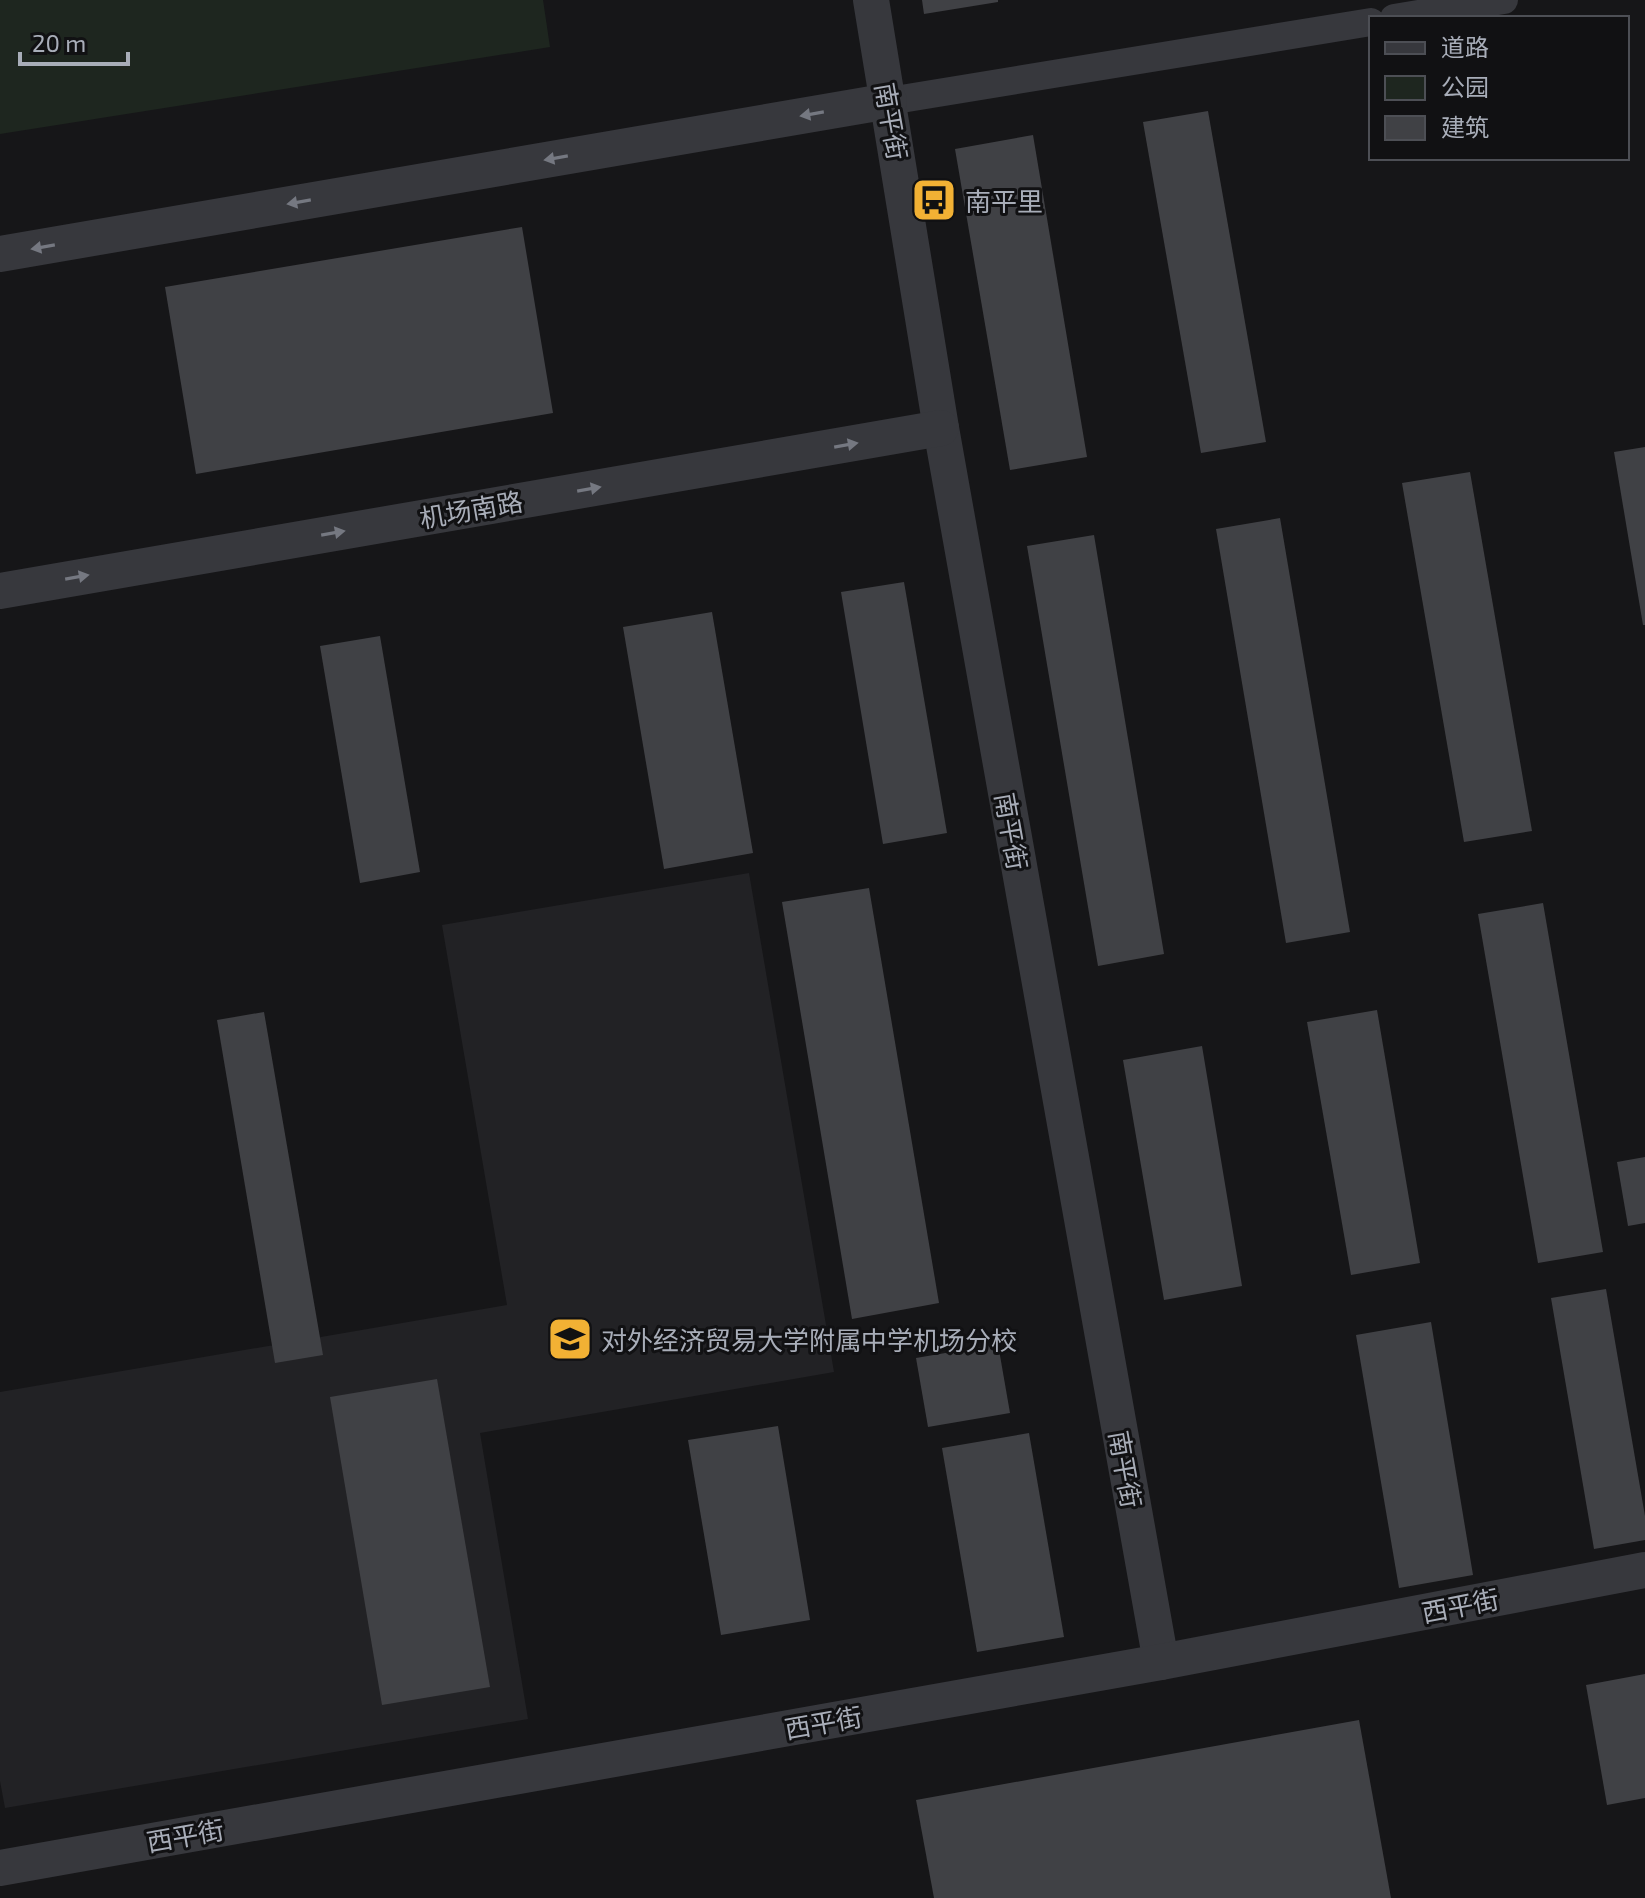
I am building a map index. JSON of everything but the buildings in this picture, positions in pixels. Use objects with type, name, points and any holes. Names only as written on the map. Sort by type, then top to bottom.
[{"type":"street","name":"南平街","points":[[871,0],[941,428],[1161,1662]]},
{"type":"street","points":[[1406,16],[1504,0]]},
{"type":"street","points":[[0,254],[889,101],[1369,22]]},
{"type":"street","name":"机场南路","points":[[0,591],[941,428]]},
{"type":"street","name":"西平街","points":[[0,1868],[1161,1662],[1645,1570]]},
{"type":"shaded area","name":"对外经济贸易大学附属中学机场分校","points":[[749,873],[834,1372],[480,1433],[528,1719],[5,1808],[0,1781],[0,1392],[507,1305],[442,925]]},
{"type":"green space","points":[[0,0],[543,0],[550,47],[0,134]]},
{"type":"place","name":"南平里","points":[[934,200]]},
{"type":"place","name":"对外经济贸易大学附属中学机场分校","points":[[570,1339]]}]
